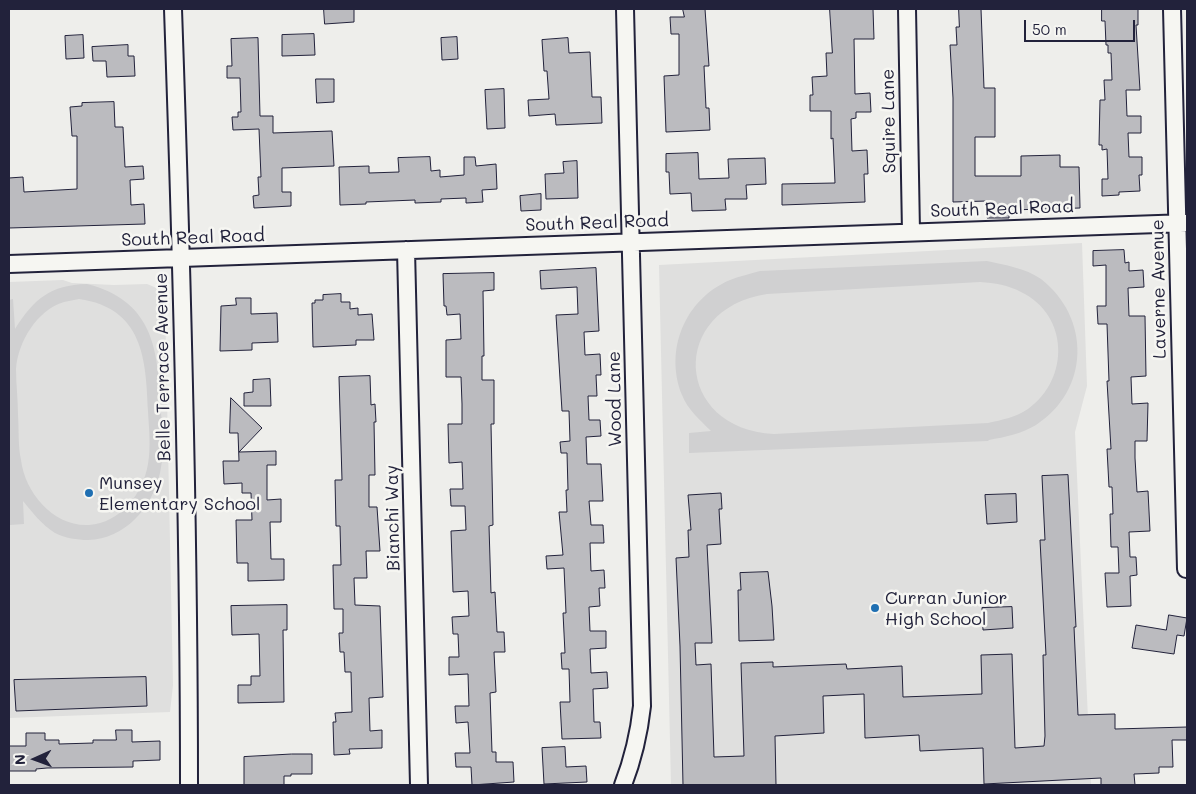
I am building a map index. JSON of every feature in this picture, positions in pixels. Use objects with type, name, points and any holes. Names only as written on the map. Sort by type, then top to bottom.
[{"type":"street","name":"Belle Terrace Avenue","points":[[173,9],[181,258],[189,653],[188,785]]},
{"type":"street","name":"Wood Lane","points":[[623,785],[634,757],[640,732],[642,706],[625,9]]},
{"type":"street","name":"Squire Lane","points":[[907,9],[911,232]]},
{"type":"street","name":"Laverne Avenue","points":[[1172,9],[1182,223],[1186,569]]},
{"type":"street","name":"South Real Road","points":[[9,264],[1182,223]]},
{"type":"street","name":"Bianchi Way","points":[[406,250],[419,785]]},
{"type":"shaded area","name":"Curran Junior High School","points":[[1082,243],[1087,386],[1075,432],[1091,785],[671,785],[659,265]]},
{"type":"shaded area","points":[[987,261],[1022,270],[1041,279],[1057,295],[1069,313],[1076,333],[1078,354],[1074,374],[1067,393],[1054,410],[1036,425],[1019,433],[988,441],[689,453],[689,433],[711,431],[688,405],[682,395],[677,378],[677,344],[682,328],[690,313],[714,289],[730,280],[760,271]],"holes":[[[980,282],[1011,288],[1037,302],[1048,316],[1055,331],[1058,348],[1057,365],[1051,381],[1042,396],[1028,409],[1014,416],[988,423],[774,434],[741,427],[717,412],[702,391],[696,368],[699,344],[712,322],[735,304],[767,294]]]},
{"type":"shaded area","name":"Munsey Elementary School","points":[[63,280],[72,283],[114,285],[147,284],[159,289],[165,302],[173,685],[170,712],[9,718],[9,282]]},
{"type":"shaded area","points":[[87,284],[108,291],[125,301],[137,313],[146,328],[153,344],[157,361],[163,446],[160,473],[156,486],[151,498],[143,509],[125,528],[114,534],[88,540],[63,536],[50,530],[23,501],[24,524],[10,525],[9,300],[13,299],[15,329],[29,309],[44,296],[63,287]],"holes":[[[79,299],[100,304],[116,313],[128,325],[137,339],[142,355],[147,392],[150,438],[149,458],[141,486],[120,513],[100,523],[89,525],[76,524],[64,520],[43,506],[28,484],[19,449],[16,369],[25,338],[45,312],[64,302]]]},
{"type":"building","points":[[324,9],[354,9],[354,22],[325,24]]},
{"type":"building","points":[[683,9],[705,9],[709,66],[704,66],[706,108],[709,108],[710,130],[666,132],[664,76],[679,75],[679,34],[671,34],[670,17],[684,17]]},
{"type":"building","points":[[830,9],[873,9],[874,39],[854,39],[855,94],[870,93],[871,112],[856,112],[856,118],[851,119],[852,151],[867,150],[868,174],[864,174],[865,202],[782,205],[782,184],[835,183],[833,138],[831,139],[831,111],[810,111],[810,95],[813,95],[812,77],[827,76],[826,53],[832,53]]},
{"type":"building","points":[[959,9],[981,9],[984,88],[995,88],[995,137],[975,137],[975,176],[1021,176],[1021,156],[1060,155],[1060,167],[1079,167],[1080,208],[1009,210],[1009,218],[987,218],[987,201],[953,202],[953,98],[950,45],[957,45],[956,27],[959,27]]},
{"type":"building","points":[[1102,9],[1138,9],[1138,25],[1136,25],[1140,90],[1126,90],[1127,116],[1141,116],[1141,133],[1128,133],[1129,157],[1142,157],[1142,175],[1139,175],[1140,191],[1119,192],[1119,195],[1102,196],[1102,179],[1108,179],[1107,149],[1102,150],[1102,145],[1099,145],[1100,100],[1105,100],[1104,80],[1112,80],[1111,53],[1108,53],[1108,45],[1106,45],[1105,21],[1102,21]]},
{"type":"building","points":[[314,34],[315,55],[282,56],[282,35]]},
{"type":"building","points":[[83,35],[84,58],[66,59],[65,36]]},
{"type":"building","points":[[457,37],[458,59],[442,60],[441,38]]},
{"type":"building","points":[[258,38],[260,116],[273,116],[273,133],[332,131],[334,166],[282,168],[282,192],[291,192],[291,206],[254,208],[253,196],[259,195],[258,177],[261,177],[259,129],[233,130],[232,117],[238,117],[238,112],[241,112],[240,78],[227,78],[227,66],[232,66],[231,39]]},
{"type":"building","points":[[568,38],[569,53],[590,52],[592,97],[601,97],[602,123],[556,125],[555,114],[529,116],[528,100],[549,99],[547,71],[544,71],[542,40]]},
{"type":"building","points":[[128,45],[128,56],[134,56],[135,76],[107,77],[106,61],[93,61],[92,47]]},
{"type":"building","points":[[316,79],[334,79],[334,102],[317,103]]},
{"type":"building","points":[[504,89],[505,128],[487,129],[485,90]]},
{"type":"building","points":[[114,102],[115,127],[123,127],[125,167],[143,166],[144,179],[130,180],[131,205],[144,204],[145,224],[9,228],[9,178],[23,177],[24,192],[77,189],[77,136],[72,136],[70,107],[82,106],[82,103]]},
{"type":"building","points":[[698,153],[699,179],[729,178],[728,159],[765,158],[766,184],[746,185],[747,199],[725,199],[726,210],[692,211],[691,193],[670,194],[669,172],[666,172],[666,154]]},
{"type":"building","points":[[430,157],[431,171],[440,170],[440,177],[464,175],[464,157],[475,157],[476,166],[496,164],[497,189],[482,190],[483,202],[466,203],[466,198],[441,199],[441,202],[415,203],[415,200],[340,205],[339,167],[369,166],[369,173],[399,172],[398,158]]},
{"type":"building","points":[[577,161],[578,198],[546,199],[545,174],[564,173],[563,162]]},
{"type":"building","points":[[541,194],[541,210],[521,211],[520,196]]},
{"type":"building","points":[[1124,250],[1125,263],[1129,262],[1129,271],[1143,270],[1144,287],[1128,288],[1129,316],[1145,316],[1146,376],[1131,377],[1132,404],[1148,403],[1147,441],[1135,441],[1135,458],[1137,492],[1148,491],[1150,531],[1129,532],[1130,557],[1136,557],[1137,575],[1130,576],[1131,606],[1107,607],[1105,573],[1119,573],[1118,547],[1111,547],[1110,514],[1113,514],[1112,487],[1109,487],[1107,449],[1111,449],[1107,381],[1109,381],[1107,324],[1098,324],[1097,306],[1106,306],[1106,265],[1093,266],[1093,251]]},
{"type":"building","points":[[596,268],[599,331],[584,332],[585,355],[600,354],[601,375],[596,375],[597,396],[588,396],[589,420],[600,420],[601,436],[586,437],[587,464],[601,464],[603,501],[589,501],[591,525],[603,525],[604,543],[590,543],[591,571],[604,570],[605,588],[599,588],[600,606],[589,607],[590,631],[606,631],[606,648],[590,649],[591,673],[607,672],[608,688],[593,689],[594,722],[600,722],[601,738],[562,739],[560,702],[570,702],[569,669],[562,669],[561,653],[565,653],[563,613],[566,613],[564,568],[547,569],[546,556],[563,555],[559,512],[567,512],[566,490],[568,490],[567,453],[561,453],[560,442],[570,441],[569,411],[562,411],[556,315],[578,314],[577,287],[541,289],[540,271]]},
{"type":"building","points":[[494,273],[494,290],[483,291],[484,356],[482,356],[482,380],[494,380],[494,424],[491,424],[493,525],[489,526],[491,593],[495,592],[497,632],[504,632],[505,652],[494,652],[496,692],[490,693],[492,752],[496,752],[496,762],[513,762],[514,782],[472,785],[471,767],[456,767],[455,753],[470,753],[468,722],[456,723],[455,706],[469,706],[468,674],[449,675],[449,657],[459,657],[458,634],[453,634],[452,617],[469,616],[468,591],[453,592],[451,531],[466,530],[465,506],[451,506],[450,489],[463,489],[462,462],[449,463],[448,424],[462,424],[462,404],[461,377],[446,377],[446,340],[461,339],[460,314],[447,315],[446,306],[444,306],[443,274]]},
{"type":"building","points":[[341,294],[341,302],[350,302],[350,309],[358,308],[358,315],[372,314],[374,340],[356,340],[356,345],[313,347],[312,303],[315,303],[315,300],[323,300],[323,295]]},
{"type":"building","points":[[236,298],[251,298],[251,314],[277,313],[278,342],[252,343],[252,350],[220,351],[221,306],[236,305]]},
{"type":"building","points":[[370,376],[371,405],[375,404],[376,422],[374,422],[375,475],[369,475],[369,507],[377,507],[380,551],[366,551],[367,578],[354,578],[355,605],[380,606],[383,697],[369,698],[370,731],[382,730],[382,748],[349,749],[350,754],[334,755],[333,722],[336,722],[335,713],[352,712],[351,672],[345,672],[344,652],[340,652],[339,633],[343,633],[343,609],[334,609],[333,565],[341,565],[340,526],[336,526],[335,480],[342,480],[339,377]]},
{"type":"building","points":[[270,379],[271,406],[244,406],[244,393],[253,392],[253,380]]},
{"type":"building","points":[[231,398],[262,428],[239,452],[276,451],[276,465],[267,465],[267,500],[281,499],[281,522],[270,522],[271,559],[284,559],[284,580],[248,581],[248,563],[237,563],[236,520],[252,520],[251,493],[242,493],[242,483],[224,484],[223,461],[239,461],[238,433],[230,433]]},
{"type":"building","points":[[1068,475],[1076,627],[1074,627],[1078,715],[1115,714],[1115,729],[1187,727],[1187,740],[1172,740],[1173,767],[1159,767],[1159,773],[1134,774],[1135,785],[1101,785],[1101,778],[984,784],[983,748],[920,751],[919,735],[865,738],[864,694],[823,696],[824,733],[775,736],[776,785],[683,785],[676,558],[689,557],[688,530],[691,530],[688,495],[721,493],[722,509],[719,509],[721,544],[707,545],[712,643],[695,643],[696,665],[711,664],[714,757],[744,756],[741,663],[773,662],[773,667],[846,664],[847,669],[902,666],[903,697],[982,694],[981,655],[1012,654],[1015,748],[1044,746],[1043,655],[1046,655],[1040,540],[1045,540],[1042,476]]},
{"type":"building","points":[[1016,494],[1017,522],[987,524],[985,495]]},
{"type":"building","points":[[768,572],[774,640],[739,641],[738,590],[741,590],[740,573]]},
{"type":"building","points":[[287,605],[287,630],[283,630],[284,702],[238,703],[238,685],[251,685],[251,676],[260,676],[259,634],[232,635],[231,606]]},
{"type":"building","points":[[1012,607],[1013,628],[983,630],[982,608]]},
{"type":"building","points":[[1169,615],[1187,618],[1184,636],[1177,635],[1174,654],[1132,648],[1136,625],[1166,630]]},
{"type":"building","points":[[146,677],[147,706],[16,711],[14,680]]},
{"type":"building","points":[[116,730],[132,730],[132,742],[160,741],[160,760],[133,761],[133,767],[47,768],[36,769],[36,771],[9,771],[9,746],[26,746],[26,733],[45,733],[45,740],[59,740],[59,744],[93,743],[93,740],[116,740]]},
{"type":"building","points":[[565,747],[566,767],[586,766],[587,782],[544,784],[542,748]]},
{"type":"building","points":[[312,754],[312,774],[284,776],[284,785],[244,785],[244,757]]},
{"type":"place","name":"Munsey Elementary School","points":[[89,493]]},
{"type":"place","name":"Curran Junior High School","points":[[875,608]]}]
